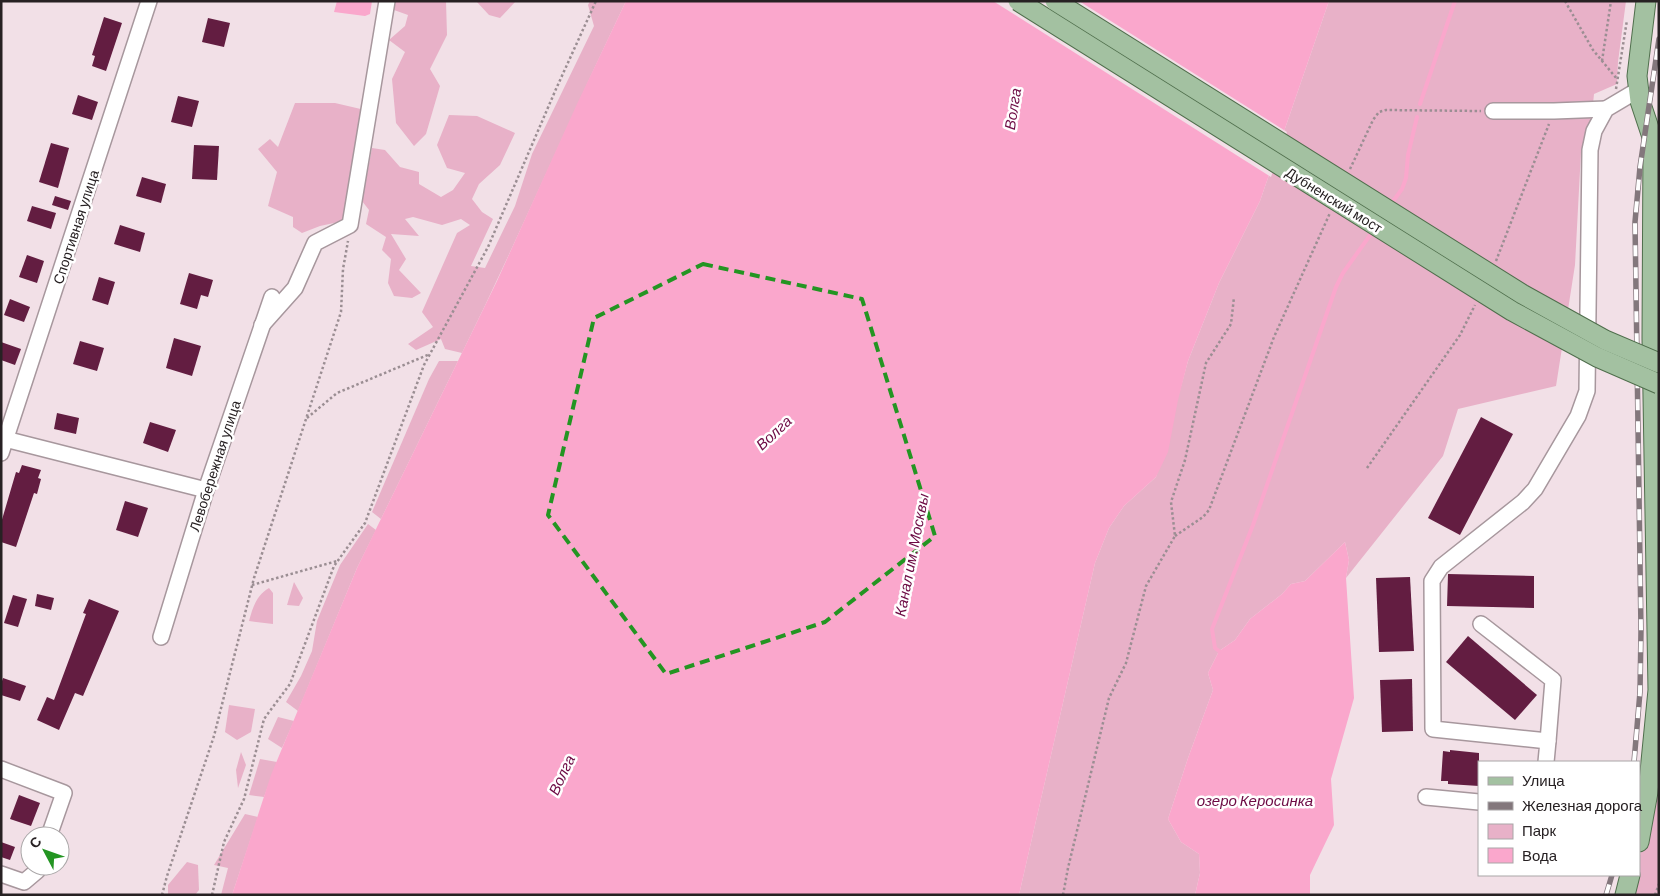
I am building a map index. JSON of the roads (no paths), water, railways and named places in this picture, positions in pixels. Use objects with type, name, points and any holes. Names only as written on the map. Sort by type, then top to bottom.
[{"type":"main road","name":"Дубненский мост","points":[[1018,1],[1512,311],[1597,358],[1659,384]]},
{"type":"main road","name":"Дубненский мост","points":[[1055,1],[1522,294],[1605,340],[1659,363]]},
{"type":"main road","points":[[1640,836],[1648,792],[1658,690],[1656,598],[1656,191],[1653,140],[1637,83],[1646,1]]},
{"type":"main road","points":[[1656,598],[1659,575]]},
{"type":"main road","points":[[1625,895],[1630,876]]},
{"type":"street","name":"Спортивная улица","points":[[3,446],[149,1]]},
{"type":"street","points":[[262,325],[295,288],[315,243],[350,225],[387,1]]},
{"type":"street","points":[[1548,741],[1432,729],[1432,582],[1441,567],[1523,502],[1535,489],[1584,403],[1587,391],[1590,150],[1594,131],[1606,109],[1637,83]]},
{"type":"street","points":[[1493,111],[1606,109]]},
{"type":"street","name":"Левобережная улица","points":[[161,637],[206,490],[272,297]]},
{"type":"street","points":[[3,446],[206,490]]},
{"type":"street","points":[[1481,624],[1553,680],[1546,761]]},
{"type":"street","points":[[1,769],[64,793],[52,826]]},
{"type":"street","points":[[1426,797],[1478,802]]},
{"type":"street","points":[[1,874],[24,882],[31,876]]},
{"type":"water","points":[[337,1],[372,1],[370,14],[365,16],[334,12]]},
{"type":"water","points":[[626,1],[1329,1],[1260,201],[1219,283],[1188,361],[1168,452],[1156,477],[1124,506],[1109,528],[1095,563],[1019,895],[232,895],[271,775],[357,568],[497,281]]},
{"type":"water","name":"озеро Керосинка","points":[[1345,542],[1349,560],[1346,578],[1354,698],[1331,779],[1334,825],[1310,875],[1310,895],[1195,895],[1200,873],[1199,854],[1181,842],[1168,819],[1213,690],[1208,673],[1219,651],[1235,640],[1250,619],[1282,594],[1291,584],[1305,581]]},
{"type":"waterway","points":[[1420,104],[1455,1]]},
{"type":"waterway","points":[[1391,204],[1402,189],[1406,178],[1408,155],[1417,117]]},
{"type":"waterway","points":[[1219,651],[1215,648],[1212,629],[1253,525],[1336,287],[1343,273],[1373,231]]},
{"type":"railway","points":[[1634,761],[1640,692],[1641,630],[1635,222],[1640,167],[1659,39]]},
{"type":"railway","points":[[1606,895],[1612,876]]},
{"type":"water label","name":"Волга","points":[[1013,109]]},
{"type":"water label","name":"Волга","points":[[774,433]]},
{"type":"water label","name":"Канал им. Москвы","points":[[912,555]]},
{"type":"water label","name":"Волга","points":[[562,775]]}]
